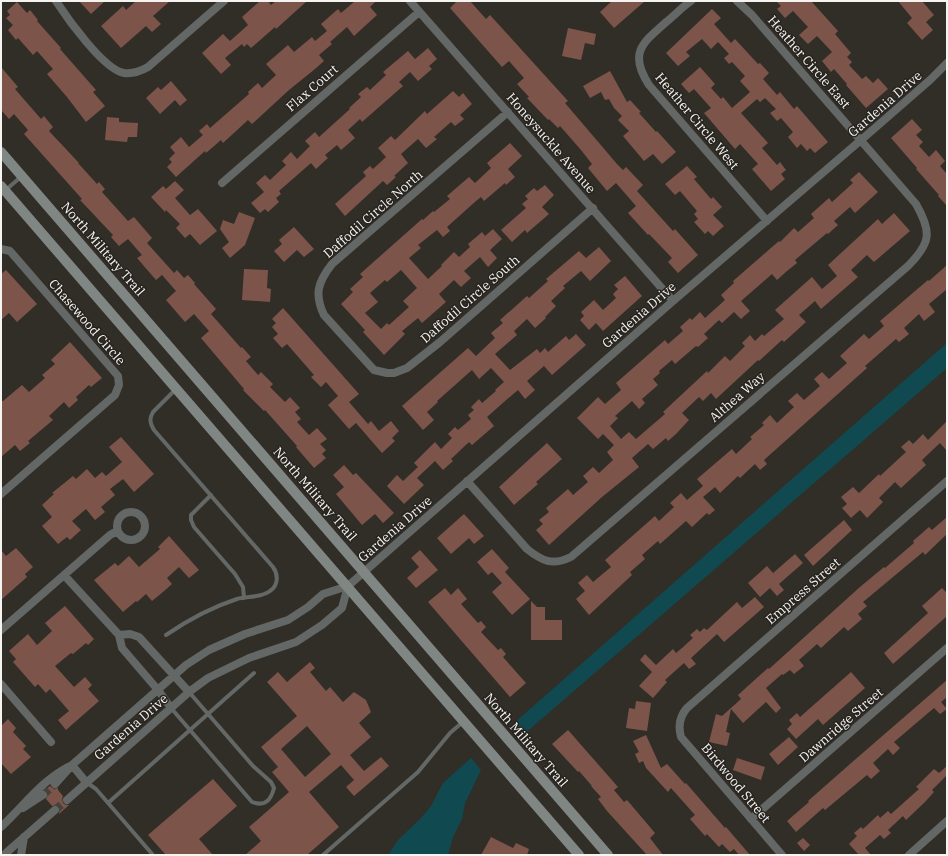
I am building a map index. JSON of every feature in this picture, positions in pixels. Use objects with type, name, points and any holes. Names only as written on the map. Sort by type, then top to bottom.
[{"type":"main road","name":"North Military Trail","points":[[1,152],[608,855]]},
{"type":"main road","points":[[2,190],[348,586],[579,855]]},
{"type":"street","points":[[56,1],[68,20],[101,58],[122,73],[130,73],[148,67],[224,1]]},
{"type":"street","name":"Honeysuckle Avenue","points":[[410,1],[673,301]]},
{"type":"street","name":"Heather Circle West","points":[[691,1],[646,40],[638,59],[642,74],[649,85],[767,221]]},
{"type":"street","name":"Heather Circle East","points":[[737,1],[752,16],[861,140]]},
{"type":"street","name":"Flax Court","points":[[222,183],[419,12]]},
{"type":"street","name":"Gardenia Drive","points":[[55,784],[72,765],[186,665],[209,650],[245,634],[288,620],[324,594],[348,586],[673,301],[930,80],[947,63]]},
{"type":"street","name":"Daffodil Circle North","points":[[356,352],[322,311],[318,297],[319,285],[324,275],[332,264],[508,112]]},
{"type":"street","name":"Althea Way","points":[[467,481],[527,549],[537,557],[547,561],[562,561],[571,557],[588,543],[908,266],[921,253],[927,236],[927,227],[924,218],[916,204],[861,140]]},
{"type":"street","name":"Daffodil Circle South","points":[[356,352],[374,370],[394,373],[408,368],[440,342],[593,208]]},
{"type":"street","name":"Chasewood Circle","points":[[1,249],[10,251],[118,376],[119,385],[115,395],[1,494]]},
{"type":"street","name":"Empress Street","points":[[679,723],[682,714],[687,708],[947,481]]},
{"type":"street","points":[[1,630],[110,535],[118,530]]},
{"type":"street","points":[[64,575],[118,635],[122,648],[158,690],[171,708]]},
{"type":"street","name":"Gardenia Drive","points":[[67,800],[189,692],[208,678],[249,658],[296,642],[322,625],[342,608],[348,586]]},
{"type":"street","points":[[118,635],[130,634],[139,637],[189,692]]},
{"type":"street","name":"Dawnridge Street","points":[[751,820],[947,648]]},
{"type":"street","points":[[1,684],[51,742]]},
{"type":"street","name":"Birdwood Street","points":[[679,723],[681,737],[782,855]]},
{"type":"street","points":[[72,765],[86,782]]},
{"type":"street","name":"Gardenia Drive","points":[[1,827],[14,815],[36,789],[56,773],[72,765]]},
{"type":"street","name":"Gardenia Drive","points":[[14,815],[42,795]]},
{"type":"street","points":[[5,851],[56,810]]},
{"type":"street","points":[[908,855],[947,821]]},
{"type":"street","points":[[21,855],[24,837]]},
{"type":"lane","points":[[2,190],[22,176]]},
{"type":"lane","points":[[166,635],[187,621],[221,605],[244,598],[258,596],[271,590],[277,578],[277,572],[154,430],[150,422],[153,412],[176,388]]},
{"type":"lane","points":[[211,495],[191,514],[191,520],[194,527],[235,574],[243,587],[244,598]]},
{"type":"lane","points":[[108,803],[254,674]]},
{"type":"lane","points":[[171,708],[252,802],[258,804],[266,802],[272,795],[274,788],[270,782],[253,766],[189,692]]},
{"type":"lane","points":[[323,855],[418,772],[450,733],[464,721]]},
{"type":"lane","points":[[86,782],[96,789],[153,855]]},
{"type":"water","points":[[947,343],[947,368],[523,735],[514,723]]},
{"type":"water","points":[[471,758],[481,770],[465,803],[462,819],[453,837],[448,855],[388,855],[398,840],[431,806],[443,783]]},
{"type":"building","points":[[79,1],[105,1],[91,14]]},
{"type":"building","points":[[136,1],[170,1],[153,16],[161,24],[152,32],[146,26],[121,48],[101,26],[123,6],[126,10]]},
{"type":"building","points":[[260,1],[268,1],[271,5],[276,1],[307,1],[276,29],[275,27],[251,48],[247,44],[244,47],[242,44],[225,58],[231,65],[221,74],[202,53],[223,34],[230,41],[248,25],[242,17]]},
{"type":"building","points":[[355,1],[376,1],[370,7],[377,15],[354,36],[347,27],[330,42],[332,44],[319,55],[324,61],[315,69],[289,90],[252,124],[248,120],[223,143],[221,140],[206,153],[205,151],[176,177],[167,167],[172,162],[169,159],[175,153],[170,147],[181,137],[189,147],[203,135],[199,131],[207,124],[210,128],[249,94],[248,92],[258,83],[262,88],[276,75],[266,64],[288,45],[294,52],[312,37],[315,41],[327,31],[321,24],[338,9],[341,13]]},
{"type":"building","points":[[457,1],[470,1],[486,19],[490,15],[568,101],[565,103],[617,164],[623,170],[626,167],[643,185],[637,191],[673,231],[675,229],[698,255],[678,273],[668,262],[672,258],[628,213],[636,206],[616,183],[607,191],[588,168],[592,164],[581,150],[560,126],[558,128],[549,119],[548,120],[527,98],[529,97],[517,84],[524,78],[509,61],[502,67],[450,8]]},
{"type":"building","points":[[612,1],[645,1],[614,28],[600,12]]},
{"type":"building","points":[[776,1],[811,1],[838,31],[835,34],[851,53],[847,57],[852,62],[849,65],[862,79],[866,76],[873,83],[878,78],[888,89],[866,108],[834,69],[831,72],[822,61],[832,52],[817,36],[808,44],[799,35],[808,27],[793,11],[785,18],[777,9],[781,6]]},
{"type":"building","points":[[898,1],[922,1],[934,15],[926,22],[933,30],[922,40],[907,23],[912,18]]},
{"type":"building","points":[[17,2],[27,13],[30,10],[38,20],[37,21],[61,48],[60,49],[96,90],[93,92],[105,106],[86,122],[47,74],[53,69],[37,51],[33,55],[18,38],[16,40],[8,30],[13,25],[6,18],[10,15],[7,11]]},
{"type":"building","points":[[712,9],[721,18],[714,24],[731,43],[735,39],[758,64],[760,63],[769,73],[763,79],[777,95],[780,92],[794,109],[797,106],[828,142],[815,153],[810,148],[807,151],[801,144],[797,148],[788,137],[793,132],[781,118],[777,121],[770,113],[776,109],[765,98],[760,102],[757,99],[741,113],[768,143],[762,148],[777,165],[780,162],[786,170],[781,174],[785,179],[771,191],[752,169],[758,164],[740,144],[735,149],[704,113],[711,108],[694,89],[689,93],[681,84],[700,67],[715,84],[711,88],[721,99],[723,97],[732,108],[750,92],[740,81],[745,76],[732,62],[729,64],[724,58],[729,54],[718,42],[711,49],[702,39],[686,52],[690,56],[678,66],[666,53]]},
{"type":"building","points":[[568,28],[596,34],[594,45],[585,43],[581,60],[562,56]]},
{"type":"building","points":[[428,48],[437,59],[429,66],[432,69],[418,81],[410,72],[399,82],[403,86],[362,122],[360,119],[348,130],[355,138],[341,150],[337,145],[325,155],[328,158],[316,169],[311,163],[279,191],[281,194],[276,198],[279,202],[268,212],[265,209],[260,213],[251,203],[264,192],[256,183],[265,175],[270,180],[286,165],[282,161],[291,152],[297,159],[310,146],[305,141],[315,132],[319,137],[361,97],[358,94],[367,87],[370,90],[386,75],[383,72],[408,51],[415,59]]},
{"type":"building","points":[[1,67],[18,87],[15,89],[41,119],[44,116],[53,127],[49,131],[97,184],[99,182],[105,189],[102,192],[128,221],[134,217],[152,238],[147,243],[174,273],[177,270],[184,278],[188,275],[195,283],[194,284],[216,309],[211,314],[251,357],[246,361],[258,375],[261,372],[273,384],[270,387],[285,402],[290,397],[300,408],[295,412],[301,419],[297,422],[309,435],[317,428],[327,439],[320,444],[326,450],[322,454],[326,458],[314,468],[296,447],[297,446],[265,410],[264,411],[243,390],[244,389],[201,338],[209,331],[194,314],[185,322],[166,300],[176,291],[162,275],[156,280],[137,258],[142,255],[128,239],[119,246],[111,237],[113,235],[80,200],[82,199],[24,134],[28,130],[14,114],[9,119],[1,110]]},
{"type":"building","points":[[610,71],[627,102],[630,100],[641,112],[639,113],[676,152],[662,164],[653,154],[644,161],[623,136],[629,131],[618,120],[622,116],[614,108],[609,99],[605,100],[601,92],[590,98],[583,86]]},
{"type":"building","points":[[171,81],[187,100],[180,106],[175,100],[160,114],[146,98],[158,87],[161,90]]},
{"type":"building","points":[[453,91],[459,97],[463,93],[472,104],[460,115],[464,119],[455,126],[451,122],[434,137],[437,139],[426,148],[418,139],[401,154],[408,163],[394,176],[396,177],[387,185],[383,181],[345,216],[335,204],[366,176],[363,172],[370,166],[373,169],[386,157],[378,148],[391,136],[395,140],[425,111],[427,114]]},
{"type":"building","points":[[107,117],[119,118],[119,122],[138,123],[137,137],[128,137],[127,142],[105,140]]},
{"type":"building","points":[[912,119],[922,130],[916,135],[923,142],[919,146],[929,157],[936,150],[945,161],[940,166],[947,174],[947,206],[891,138]]},
{"type":"building","points":[[510,143],[522,156],[508,169],[515,177],[506,185],[505,183],[484,201],[481,197],[476,201],[447,227],[450,231],[443,237],[437,230],[418,245],[421,248],[409,258],[428,279],[454,252],[459,257],[470,247],[468,244],[482,232],[485,236],[493,229],[502,239],[490,250],[497,258],[488,267],[480,257],[464,271],[471,278],[461,287],[454,280],[439,294],[446,302],[422,323],[418,318],[402,331],[405,334],[384,355],[363,332],[365,330],[341,304],[353,292],[350,289],[363,277],[360,274],[422,219],[423,220],[450,199],[447,196],[469,177],[475,183],[491,168],[487,163]],"holes":[[[401,270],[417,288],[403,301],[409,307],[389,325],[387,323],[381,329],[365,313],[378,302],[370,293],[385,280],[387,282]]]},
{"type":"building","points":[[687,166],[697,177],[694,179],[711,199],[713,197],[722,207],[713,215],[724,226],[713,236],[708,231],[705,234],[694,222],[698,219],[694,214],[697,211],[680,191],[675,195],[665,184]]},
{"type":"building","points":[[859,172],[878,192],[855,213],[850,207],[834,221],[838,225],[795,260],[797,263],[777,280],[772,274],[741,301],[750,311],[741,319],[734,312],[722,323],[719,320],[704,334],[708,338],[698,347],[696,346],[675,364],[672,360],[659,371],[660,373],[653,379],[658,385],[642,399],[645,403],[639,409],[632,401],[615,416],[618,418],[610,426],[621,439],[629,432],[636,439],[665,414],[663,412],[707,371],[708,373],[725,356],[730,361],[745,346],[742,343],[750,335],[755,341],[762,334],[764,336],[784,319],[775,310],[812,277],[822,289],[837,276],[828,265],[878,219],[882,224],[894,213],[910,231],[874,262],[867,255],[851,270],[858,277],[821,309],[815,301],[799,315],[806,322],[784,342],[782,340],[759,361],[758,360],[716,399],[711,393],[703,401],[699,397],[682,413],[689,420],[676,434],[668,441],[666,438],[653,449],[648,444],[632,458],[639,467],[602,497],[549,545],[536,530],[543,524],[539,520],[549,512],[546,508],[568,489],[573,495],[588,482],[583,476],[593,467],[599,473],[613,460],[607,452],[614,445],[603,434],[598,439],[577,418],[598,397],[605,404],[621,390],[616,383],[665,340],[668,344],[683,331],[680,327],[690,318],[692,320],[700,312],[705,318],[725,300],[721,295],[734,283],[733,281],[779,241],[780,242],[794,228],[798,232],[814,218],[811,214],[829,198],[832,202],[853,183],[850,180]]},
{"type":"building","points":[[175,181],[184,190],[175,198],[190,215],[198,209],[217,231],[200,245],[190,234],[185,238],[176,228],[180,224],[166,210],[165,212],[151,197],[163,186],[166,189]]},
{"type":"building","points":[[545,185],[554,195],[542,207],[549,214],[527,233],[525,230],[512,242],[501,230],[526,208],[522,204],[528,199],[525,196],[534,188],[537,191]]},
{"type":"building","points":[[239,212],[255,218],[245,245],[230,258],[222,248],[229,242],[220,229],[223,220],[234,224]]},
{"type":"building","points":[[294,227],[314,249],[304,257],[297,250],[284,262],[274,251],[282,244],[279,240]]},
{"type":"building","points":[[599,247],[611,261],[590,281],[581,271],[563,286],[565,288],[551,301],[556,306],[545,317],[546,318],[535,328],[527,319],[514,331],[517,335],[495,354],[510,370],[537,349],[540,353],[545,348],[548,352],[566,336],[569,340],[576,334],[586,345],[552,375],[544,366],[527,381],[535,390],[525,399],[518,390],[505,401],[487,417],[494,426],[472,445],[469,442],[451,459],[453,461],[443,470],[435,461],[417,478],[424,485],[404,504],[387,486],[397,475],[403,481],[418,467],[414,463],[435,442],[441,449],[452,438],[448,434],[455,427],[458,430],[471,419],[468,415],[474,410],[471,407],[479,399],[482,403],[504,382],[491,368],[479,379],[472,370],[437,401],[438,402],[427,412],[434,420],[423,430],[402,406],[468,348],[476,356],[495,338],[491,333],[503,323],[500,320],[527,296],[529,298],[548,281],[546,279],[579,251],[586,258]]},
{"type":"building","points":[[947,265],[947,289],[929,304],[935,312],[924,321],[919,314],[904,328],[909,334],[899,342],[896,339],[865,366],[867,368],[764,460],[767,464],[760,470],[755,464],[740,478],[738,476],[720,493],[715,487],[703,497],[715,510],[709,515],[707,513],[692,527],[686,521],[660,544],[658,541],[642,555],[645,559],[630,572],[632,575],[589,615],[576,599],[585,591],[578,583],[587,575],[593,582],[611,567],[605,560],[655,516],[659,521],[674,507],[670,503],[681,493],[687,500],[703,486],[697,479],[732,449],[736,454],[752,439],[750,437],[764,425],[762,423],[770,415],[777,423],[794,407],[788,401],[797,393],[804,400],[820,386],[814,379],[822,372],[829,379],[847,363],[840,356],[864,334],[869,339],[884,326],[880,321]]},
{"type":"building","points":[[244,269],[268,270],[267,288],[271,289],[270,302],[242,300]]},
{"type":"building","points":[[6,270],[37,304],[17,322],[9,313],[1,320],[1,274]]},
{"type":"building","points":[[625,276],[642,296],[603,331],[596,323],[589,330],[580,320],[584,316],[581,312],[594,300],[603,310],[616,298],[613,294],[618,289],[614,285]]},
{"type":"building","points":[[283,308],[359,394],[349,402],[368,424],[371,421],[379,431],[391,421],[399,431],[392,438],[395,441],[382,453],[356,423],[349,429],[328,405],[338,396],[326,382],[321,387],[311,377],[314,375],[287,344],[282,348],[273,338],[278,334],[272,327],[276,323],[272,319]]},
{"type":"building","points":[[70,342],[102,378],[91,387],[89,385],[76,397],[78,400],[69,408],[64,402],[49,416],[53,420],[28,441],[30,443],[20,451],[15,445],[1,457],[1,401],[3,401],[22,385],[29,392],[45,378],[42,375],[55,364],[51,360]]},
{"type":"building","points":[[947,421],[947,451],[940,443],[922,460],[926,465],[901,488],[895,482],[879,498],[883,502],[867,518],[860,510],[851,518],[842,508],[847,504],[841,497],[853,487],[859,493],[906,452],[901,447],[909,440],[913,444],[923,434],[928,440]]},
{"type":"building","points":[[121,437],[154,474],[134,492],[123,479],[110,489],[115,495],[101,507],[105,512],[95,520],[86,509],[72,521],[81,530],[70,540],[67,537],[58,544],[42,526],[52,517],[42,505],[54,494],[52,493],[73,476],[76,479],[87,469],[95,478],[102,472],[106,476],[122,462],[109,447]]},
{"type":"building","points":[[547,443],[562,459],[536,482],[538,484],[514,505],[499,487]]},
{"type":"building","points":[[344,465],[353,475],[356,473],[394,513],[383,523],[375,514],[362,525],[336,494],[344,487],[333,475]]},
{"type":"building","points":[[464,514],[484,536],[474,544],[469,538],[451,554],[437,538]]},
{"type":"building","points":[[947,517],[947,534],[925,555],[923,552],[863,602],[867,606],[858,614],[862,619],[848,631],[844,627],[821,648],[817,644],[799,660],[804,666],[794,674],[790,670],[783,675],[782,674],[766,688],[781,708],[776,713],[766,702],[743,723],[731,709],[726,732],[730,733],[727,746],[709,742],[716,714],[722,716],[741,699],[738,695],[768,668],[769,669],[860,587],[914,543],[913,541],[929,527],[932,530]]},
{"type":"building","points":[[844,520],[852,530],[813,566],[804,555]]},
{"type":"building","points":[[169,536],[199,570],[189,578],[179,567],[167,578],[172,584],[152,601],[146,594],[123,612],[94,580],[115,563],[118,566],[129,556],[139,567],[160,549],[158,547]]},
{"type":"building","points":[[16,548],[33,567],[25,574],[27,577],[1,600],[1,550],[6,556]]},
{"type":"building","points":[[492,549],[509,568],[505,572],[530,599],[512,615],[492,592],[502,583],[492,572],[488,575],[477,562]]},
{"type":"building","points":[[420,550],[438,570],[416,588],[407,578],[419,567],[411,558]]},
{"type":"building","points":[[795,554],[803,563],[779,584],[784,590],[777,596],[770,588],[760,597],[748,583],[767,566],[773,573]]},
{"type":"building","points":[[445,588],[451,595],[458,588],[467,599],[461,604],[478,623],[481,621],[486,627],[481,632],[498,650],[501,648],[506,654],[503,657],[526,683],[510,697],[428,602]]},
{"type":"building","points":[[942,588],[947,593],[947,616],[893,664],[884,653],[928,613],[922,606]]},
{"type":"building","points":[[755,597],[764,607],[724,642],[717,634],[691,658],[696,664],[689,669],[684,663],[665,680],[667,682],[653,698],[639,686],[652,672],[640,660],[645,654],[656,665],[673,649],[676,653],[682,648],[693,638],[690,635],[697,629],[700,632],[704,628],[707,630],[737,602],[742,608]]},
{"type":"building","points":[[531,601],[537,607],[545,607],[545,620],[562,620],[562,640],[531,640]]},
{"type":"building","points":[[65,606],[94,639],[88,645],[86,643],[73,654],[71,653],[55,666],[74,687],[85,677],[92,685],[88,689],[99,701],[66,730],[58,720],[69,711],[50,689],[46,693],[38,684],[35,687],[13,662],[16,659],[9,651],[28,634],[37,645],[52,631],[45,623]]},
{"type":"building","points":[[310,662],[315,668],[310,672],[326,691],[330,687],[343,702],[354,692],[366,700],[371,712],[359,723],[371,737],[350,755],[364,771],[381,757],[389,766],[354,796],[346,787],[354,780],[341,765],[309,792],[339,827],[307,855],[245,855],[261,841],[249,827],[289,792],[272,772],[278,767],[261,747],[297,716],[267,682],[278,672],[287,682]],"holes":[[[307,726],[331,754],[305,777],[281,749]]]},
{"type":"building","points":[[851,672],[865,688],[823,725],[818,719],[796,739],[787,729],[792,724],[789,720],[797,713],[800,717]]},
{"type":"building","points":[[947,680],[947,697],[941,702],[947,709],[940,714],[934,708],[894,742],[900,748],[893,755],[888,749],[873,763],[880,771],[871,779],[867,775],[825,810],[823,808],[796,832],[787,821]]},
{"type":"building","points":[[636,701],[651,703],[647,731],[626,728],[629,708],[635,709]]},
{"type":"building","points":[[8,719],[16,728],[13,732],[26,746],[23,749],[31,757],[11,774],[1,763],[1,726]]},
{"type":"building","points":[[568,730],[618,787],[614,790],[624,802],[627,800],[655,833],[650,838],[663,855],[647,855],[607,811],[598,799],[601,797],[592,786],[552,744]]},
{"type":"building","points":[[646,735],[661,768],[667,764],[685,784],[686,783],[750,855],[739,855],[734,849],[730,852],[722,844],[719,847],[707,834],[705,836],[690,819],[695,815],[671,788],[668,792],[646,768],[643,761],[639,763],[635,754],[639,752],[633,741]]},
{"type":"building","points":[[789,737],[798,747],[778,765],[769,754]]},
{"type":"building","points":[[737,758],[765,767],[761,780],[733,770]]},
{"type":"building","points":[[947,766],[947,775],[932,790],[934,792],[925,802],[906,820],[903,816],[888,830],[891,833],[884,839],[880,835],[865,848],[871,855],[859,855],[849,844],[857,836],[854,833],[861,827],[863,829],[878,815],[880,818],[888,811],[891,814],[919,789],[916,787],[934,769],[939,773]]},
{"type":"building","points":[[213,779],[237,806],[199,839],[213,855],[166,855],[148,835]]},
{"type":"building","points":[[50,786],[54,789],[58,788],[63,796],[63,803],[69,805],[59,814],[59,806],[52,806],[46,799],[48,794],[45,790]]},
{"type":"building","points":[[491,837],[513,848],[516,843],[529,849],[527,855],[481,855]]},
{"type":"building","points":[[803,838],[810,845],[804,851],[797,843]]},
{"type":"tunnel","points":[[43,795],[55,784]]},
{"type":"tunnel","points":[[55,810],[67,800]]}]
